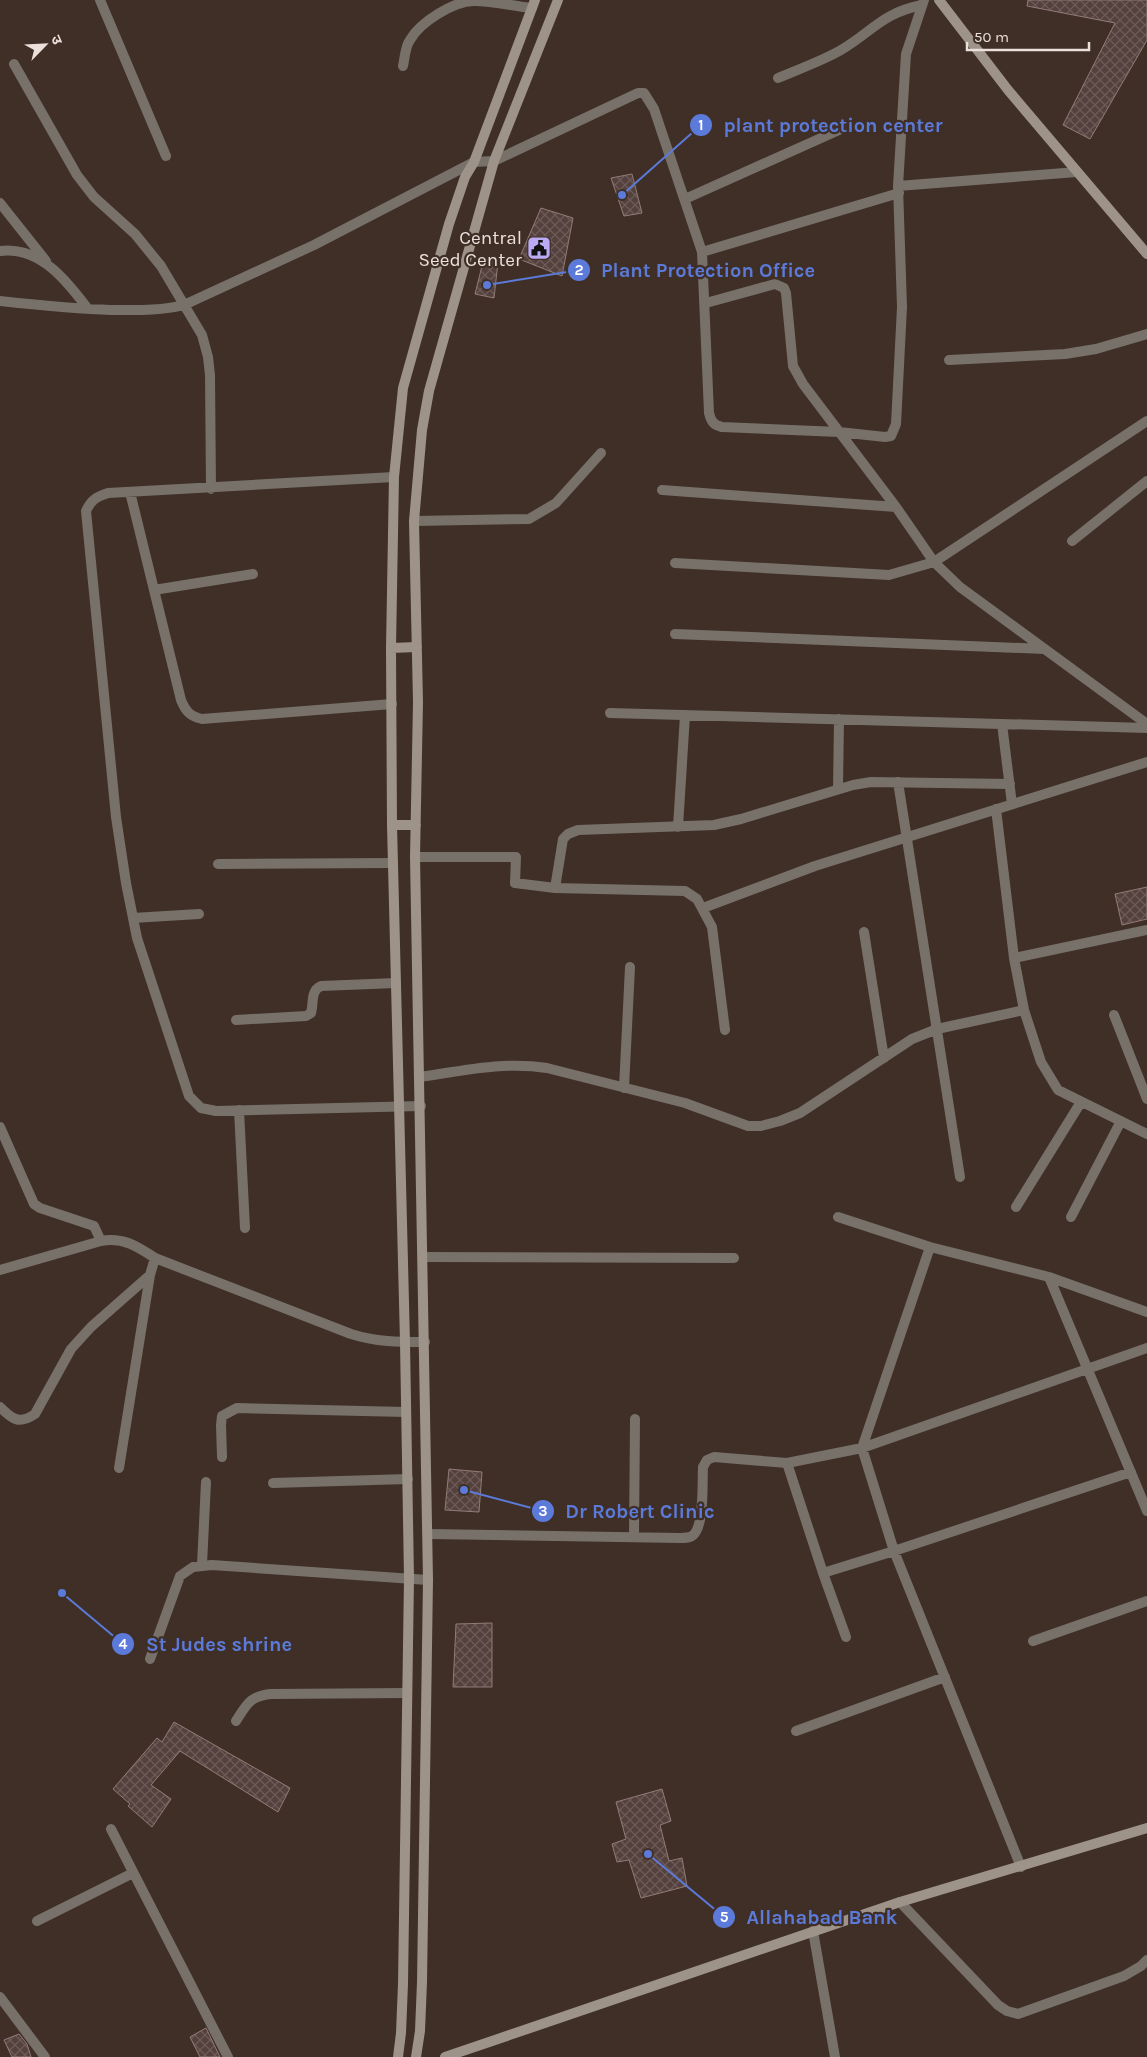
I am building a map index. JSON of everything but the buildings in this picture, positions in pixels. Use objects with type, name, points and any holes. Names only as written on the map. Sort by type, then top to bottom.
[{"type":"street","points":[[100,0],[166,156]]},
{"type":"street","points":[[398,2057],[403,1984],[409,1578],[392,825],[391,648],[394,477],[403,388],[449,224],[465,177],[474,162],[533,4],[473,0],[448,9],[415,33],[406,49],[404,66]]},
{"type":"street","points":[[416,2057],[420,2030],[422,1982],[428,1534],[415,857],[418,702],[414,521],[422,430],[429,391],[494,161],[558,0]]},
{"type":"street","points":[[940,0],[1008,90],[1147,254]]},
{"type":"street","points":[[778,78],[833,54],[887,16],[923,3]]},
{"type":"street","points":[[0,301],[88,309],[164,310],[184,305],[314,245],[474,162],[494,161],[638,92],[644,93],[654,108],[702,252],[706,303],[709,413],[712,421],[716,426],[891,436],[894,431],[902,307],[898,190],[906,54],[923,3]]},
{"type":"street","points":[[14,64],[77,175],[94,197],[135,234],[161,266],[202,335],[208,357],[211,489]]},
{"type":"street","points":[[685,199],[838,130]]},
{"type":"street","points":[[702,252],[898,190],[1077,172]]},
{"type":"street","points":[[0,203],[51,267],[66,281],[88,309]]},
{"type":"street","points":[[0,251],[28,253],[51,267]]},
{"type":"street","points":[[706,303],[774,284],[784,288],[793,366],[803,384],[896,507],[934,562],[960,587],[1147,724]]},
{"type":"street","points":[[949,360],[1065,354],[1096,349],[1147,334]]},
{"type":"street","points":[[676,563],[889,575],[934,562],[1147,421]]},
{"type":"street","points":[[414,521],[530,519],[556,503],[601,454]]},
{"type":"street","points":[[394,477],[211,489],[108,493],[90,502],[86,511],[116,818],[133,918],[137,938],[189,1096],[201,1108],[216,1111],[421,1106]]},
{"type":"street","points":[[1072,541],[1147,480]]},
{"type":"street","points":[[662,490],[896,507]]},
{"type":"street","points":[[130,492],[181,700],[186,712],[193,717],[202,719],[392,704]]},
{"type":"street","points":[[154,590],[253,574]]},
{"type":"street","points":[[675,634],[1045,649]]},
{"type":"street","points":[[391,648],[417,647]]},
{"type":"street","points":[[610,712],[1147,728]]},
{"type":"street","points":[[678,827],[685,715]]},
{"type":"street","points":[[838,789],[839,719]]},
{"type":"street","points":[[1002,724],[1012,804]]},
{"type":"street","points":[[703,908],[815,866],[1147,762]]},
{"type":"street","points":[[554,888],[562,839],[578,830],[714,825],[741,819],[838,789],[871,782],[1010,784]]},
{"type":"street","points":[[898,782],[960,1177]]},
{"type":"street","points":[[996,809],[1014,958],[1024,1010],[1041,1062],[1058,1090],[1147,1134]]},
{"type":"street","points":[[392,825],[416,825]]},
{"type":"street","points":[[415,857],[516,857],[515,883],[554,888],[685,891],[697,899],[712,927],[725,1030]]},
{"type":"street","points":[[218,864],[393,863]]},
{"type":"street","points":[[133,918],[199,914]]},
{"type":"street","points":[[1014,958],[1147,930]]},
{"type":"street","points":[[864,932],[884,1058]]},
{"type":"street","points":[[624,1088],[630,967]]},
{"type":"street","points":[[236,1020],[306,1016],[311,1013],[313,993],[316,988],[321,986],[396,982]]},
{"type":"street","points":[[420,1077],[503,1065],[525,1065],[685,1103],[748,1126],[761,1126],[780,1121],[800,1112],[912,1039],[937,1029],[1024,1010]]},
{"type":"street","points":[[1114,1015],[1147,1099]]},
{"type":"street","points":[[1016,1208],[1081,1102]]},
{"type":"street","points":[[239,1110],[245,1228]]},
{"type":"street","points":[[1071,1217],[1121,1121]]},
{"type":"street","points":[[0,1127],[34,1204],[40,1208],[94,1226],[101,1241]]},
{"type":"street","points":[[838,1217],[930,1247],[1049,1277],[1147,1312]]},
{"type":"street","points":[[0,1270],[101,1241],[113,1239],[125,1241],[155,1258],[351,1334],[370,1340],[424,1342]]},
{"type":"street","points":[[930,1247],[862,1448],[894,1551],[1020,1867]]},
{"type":"street","points":[[423,1257],[734,1258]]},
{"type":"street","points":[[119,1468],[150,1275],[155,1258]]},
{"type":"street","points":[[0,1407],[10,1416],[19,1420],[26,1420],[34,1414],[71,1348],[91,1327],[150,1275]]},
{"type":"street","points":[[1049,1277],[1131,1472],[1145,1499],[1147,1511]]},
{"type":"street","points":[[428,1534],[691,1537],[697,1531],[700,1521],[703,1467],[708,1460],[714,1457],[787,1463],[862,1448],[1147,1348]]},
{"type":"street","points":[[222,1457],[222,1416],[237,1408],[406,1412]]},
{"type":"street","points":[[634,1537],[635,1419]]},
{"type":"street","points":[[787,1463],[846,1637]]},
{"type":"street","points":[[823,1573],[1131,1472]]},
{"type":"street","points":[[274,1483],[408,1479]]},
{"type":"street","points":[[202,1566],[206,1482]]},
{"type":"street","points":[[150,1659],[180,1576],[188,1569],[202,1566],[428,1580]]},
{"type":"street","points":[[1033,1641],[1147,1601]]},
{"type":"street","points":[[796,1731],[945,1677]]},
{"type":"street","points":[[236,1721],[249,1702],[258,1695],[408,1693]]},
{"type":"street","points":[[445,2057],[900,1902],[1147,1828]]},
{"type":"street","points":[[111,1829],[228,2057]]},
{"type":"street","points":[[37,1921],[133,1873]]},
{"type":"street","points":[[900,1902],[998,2005],[1007,2011],[1018,2014],[1124,1976],[1147,1960]]},
{"type":"street","points":[[813,1931],[835,2057]]},
{"type":"street","points":[[0,1996],[44,2057]]},
{"type":"place","name":"plant protection center","points":[[622,195]]},
{"type":"place","name":"Central Seed Center","points":[[539,248]]},
{"type":"place","name":"Plant Protection Office","points":[[487,285]]},
{"type":"place","name":"Dr Robert Clinic","points":[[464,1490]]},
{"type":"place","name":"St Judes shrine","points":[[62,1593]]},
{"type":"place","name":"Allahabad Bank","points":[[648,1854]]}]
